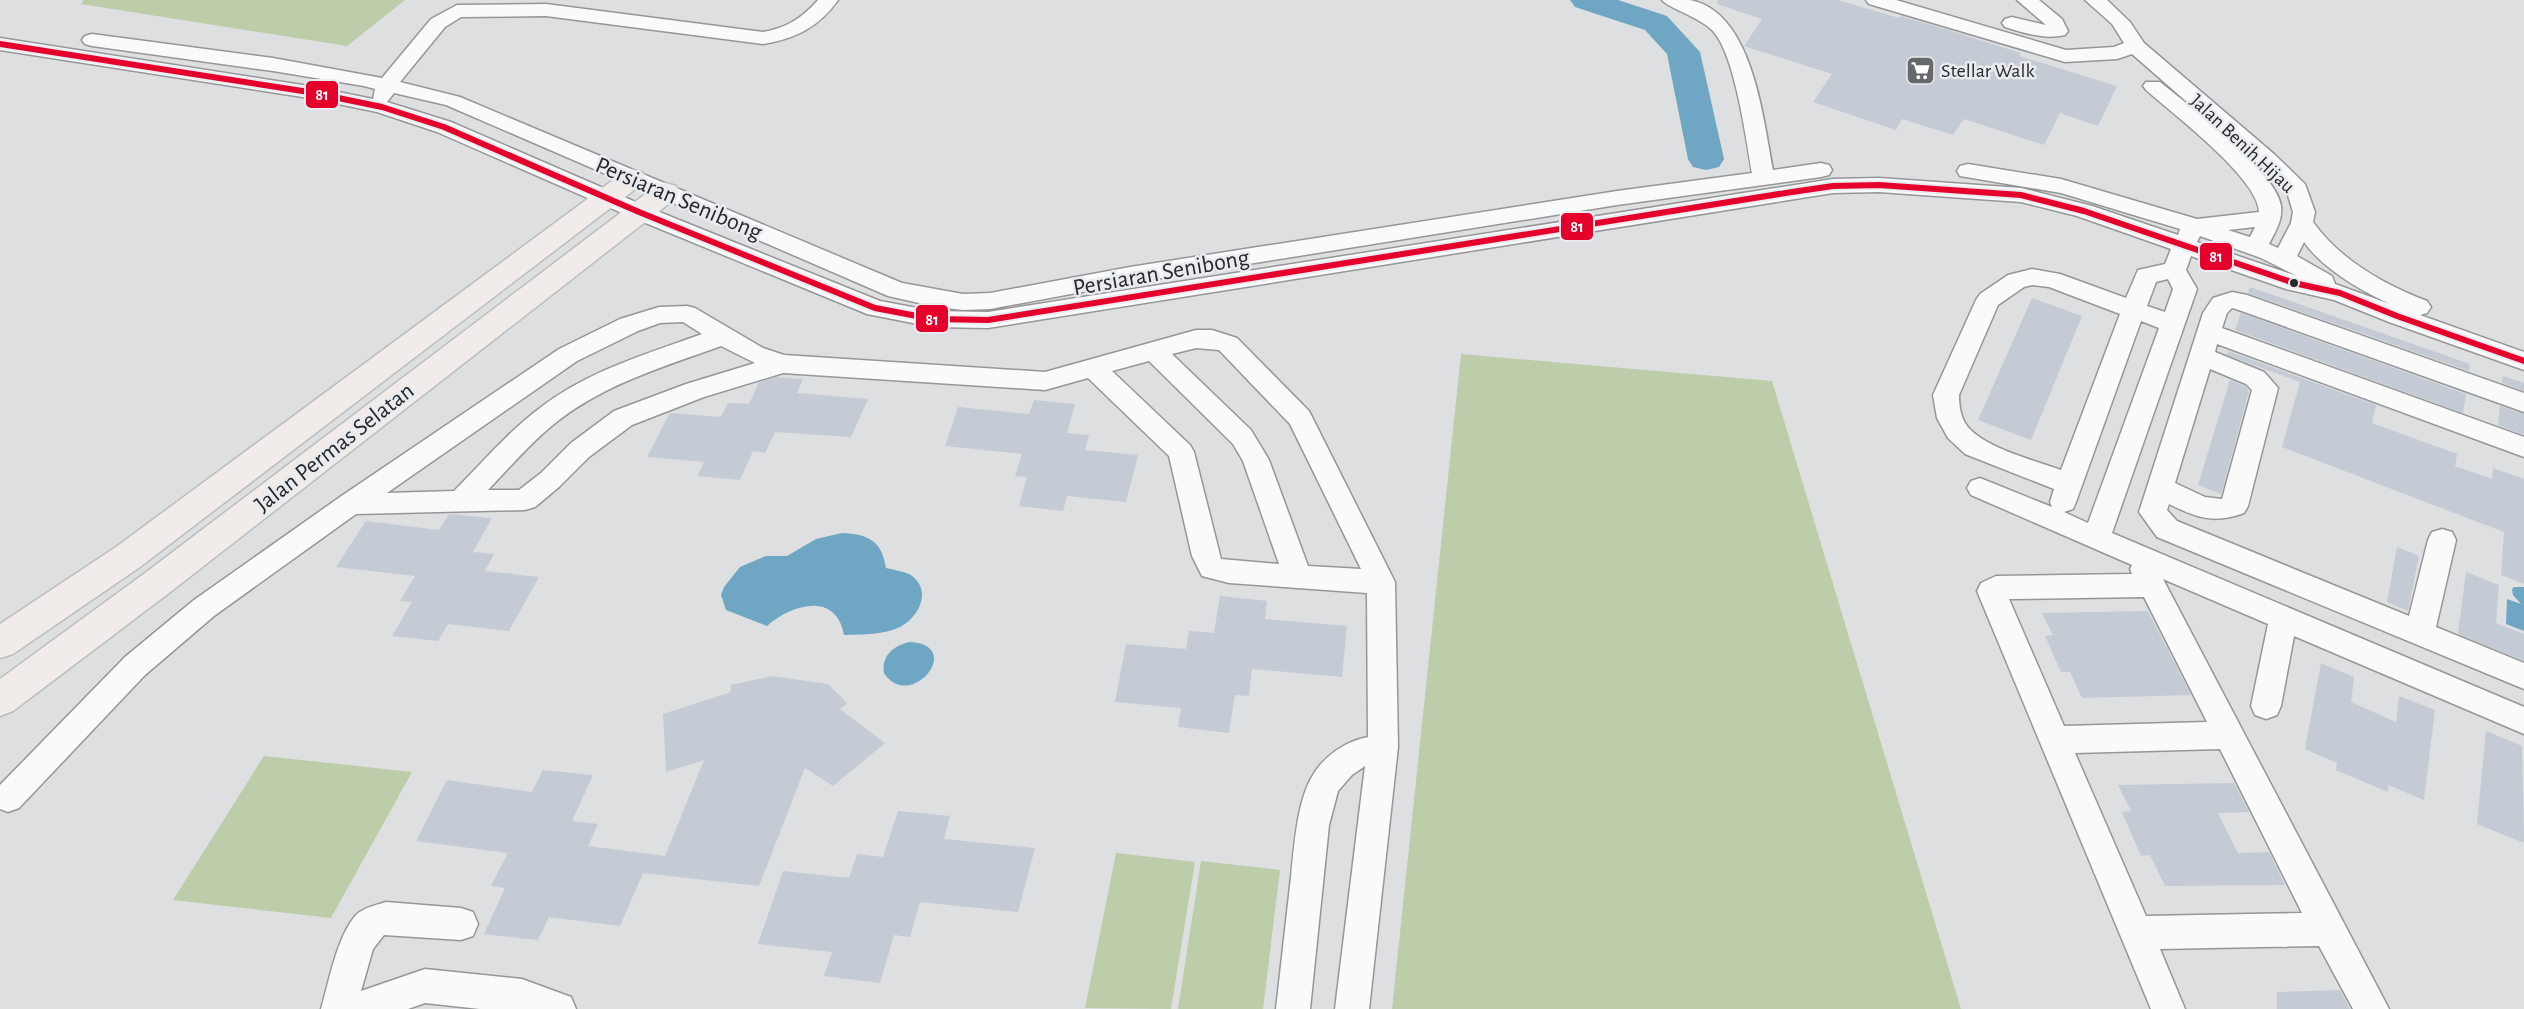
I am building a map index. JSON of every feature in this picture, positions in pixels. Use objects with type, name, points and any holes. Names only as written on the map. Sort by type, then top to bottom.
[{"type":"main road","name":"Jalan Permas Selatan","points":[[0,643],[128,557],[633,178]]},
{"type":"main road","name":"Jalan Permas Selatan","points":[[0,700],[157,583],[666,192]]},
{"type":"main road","points":[[128,557],[151,549],[170,550],[172,557],[157,583]]},
{"type":"street","points":[[382,107],[382,98],[388,83],[438,23],[452,13],[463,10],[551,5],[763,38],[795,31],[808,23],[828,0]]},
{"type":"street","points":[[1672,0],[1708,17],[1724,31],[1730,40],[1740,71],[1760,184]]},
{"type":"street","points":[[1876,0],[2062,55],[2126,50],[2132,36],[2117,17],[2095,0]]},
{"type":"street","points":[[1936,0],[2038,31],[2058,31],[2055,23],[2031,3],[2013,0]]},
{"type":"street","name":"Persiaran Senibong","points":[[0,30],[11,28],[388,83],[453,101],[896,290],[963,302],[990,302],[1130,275],[1662,203]]},
{"type":"street","name":"Persiaran Senibong","points":[[0,44],[309,92],[382,107],[444,127],[639,212],[874,308],[903,315],[960,321],[999,318],[1760,184],[1879,185],[2021,195],[2189,236],[2255,248],[2285,258],[2311,272],[2340,293]]},
{"type":"street","name":"Jalan Benih Hijau","points":[[2126,50],[2248,171],[2270,201],[2270,218],[2255,248]]},
{"type":"street","name":"Jalan Benih Hijau","points":[[2126,50],[2266,159],[2297,189],[2304,212],[2302,223],[2285,258]]},
{"type":"street","points":[[2174,270],[2189,236],[2270,218]]},
{"type":"street","points":[[2302,223],[2318,245],[2398,308]]},
{"type":"street","name":"Persiaran Senibong","points":[[2189,236],[2294,283],[2524,342]]},
{"type":"street","points":[[2056,520],[2146,276],[2174,270]]},
{"type":"street","points":[[2097,537],[2185,289],[2174,270]]},
{"type":"street","points":[[2069,484],[1974,447],[1962,439],[1954,429],[1949,417],[1946,395],[1988,300],[2016,281],[2032,277],[2052,280],[2173,324]]},
{"type":"street","points":[[2524,403],[2232,300],[2221,302],[2205,344],[2153,513],[2167,529],[2524,675]]},
{"type":"street","name":"Persiaran Senibong","points":[[2398,308],[2524,361]]},
{"type":"street","points":[[3,798],[135,666],[204,608],[464,424],[568,355],[629,325],[659,315],[687,314],[754,354],[783,364],[1045,381],[1196,339],[1212,339],[1228,344],[1300,418],[1381,582],[1383,747],[1352,1009]]},
{"type":"street","points":[[460,502],[536,426],[562,404],[599,384],[723,336]]},
{"type":"street","points":[[2205,344],[2400,403],[2524,447]]},
{"type":"street","points":[[2160,488],[2211,509],[2225,511],[2234,506],[2265,388],[2255,378],[2205,344]]},
{"type":"street","points":[[1154,351],[1242,437],[1256,460],[1298,577]]},
{"type":"street","points":[[350,504],[525,500],[550,480],[580,450],[623,418],[695,390],[783,364]]},
{"type":"street","points":[[1093,368],[1181,452],[1206,556],[1212,568],[1229,572],[1381,582]]},
{"type":"street","points":[[2468,426],[2473,385]]},
{"type":"street","points":[[2400,403],[2438,431],[2473,446],[2500,453],[2524,454]]},
{"type":"street","points":[[1980,488],[2097,537],[2138,558],[2524,721]]},
{"type":"street","points":[[2420,633],[2442,540]]},
{"type":"street","points":[[2138,558],[2328,929],[2372,1009]]},
{"type":"street","points":[[2152,585],[1996,588],[1991,591],[2168,1009]]},
{"type":"street","points":[[2266,706],[2283,619]]},
{"type":"street","points":[[2054,740],[2229,735]]},
{"type":"street","points":[[1293,1009],[1313,825],[1324,784],[1341,765],[1359,752],[1383,747]]},
{"type":"street","points":[[338,1009],[366,928],[375,921],[386,918],[461,924]]},
{"type":"street","points":[[2135,933],[2328,929]]},
{"type":"street","points":[[358,1009],[425,986],[522,996],[559,1009]]},
{"type":"green space","points":[[84,0],[405,0],[347,46],[81,4]]},
{"type":"green space","points":[[1461,354],[1772,381],[1961,1009],[1392,1009]]},
{"type":"green space","points":[[264,756],[412,772],[331,918],[173,900]]},
{"type":"green space","points":[[1116,853],[1195,862],[1171,1009],[1085,1008]]},
{"type":"green space","points":[[1201,861],[1280,870],[1263,1009],[1178,1009]]},
{"type":"water","points":[[842,533],[859,535],[872,541],[881,551],[886,568],[909,574],[921,587],[921,602],[918,610],[900,627],[873,634],[844,635],[839,621],[832,612],[822,607],[799,608],[788,612],[767,626],[726,610],[721,595],[724,587],[740,567],[766,556],[787,556],[816,539]]},
{"type":"water","points":[[2514,587],[2524,587],[2524,631],[2506,624],[2507,599],[2521,604],[2513,595]]},
{"type":"water","points":[[910,642],[926,646],[933,654],[933,664],[928,674],[918,682],[907,685],[895,683],[884,673],[885,661],[890,652]]},
{"type":"building","name":"Stellar Walk","points":[[1717,0],[1838,0],[1935,26],[2021,53],[2019,56],[2117,86],[2098,126],[2060,113],[2044,145],[1964,119],[1953,135],[1902,119],[1896,130],[1813,102],[1832,74],[1744,46],[1762,19],[1717,4]]},
{"type":"building","points":[[2250,287],[2470,364],[2469,371],[2248,293]]},
{"type":"building","points":[[2032,298],[2082,316],[2031,440],[1978,420]]},
{"type":"building","points":[[2241,313],[2466,394],[2463,413],[2235,330]]},
{"type":"building","points":[[2228,351],[2376,405],[2372,423],[2457,454],[2455,466],[2492,479],[2493,468],[2524,479],[2524,584],[2501,575],[2504,532],[2282,447],[2300,382],[2227,355]]},
{"type":"building","points":[[2503,376],[2524,383],[2524,391],[2502,383]]},
{"type":"building","points":[[777,377],[803,379],[797,393],[868,399],[851,437],[775,432],[765,453],[753,451],[740,480],[697,476],[704,462],[647,457],[670,413],[721,417],[728,403],[749,404],[759,382]]},
{"type":"building","points":[[2230,380],[2245,386],[2249,391],[2221,494],[2198,485]]},
{"type":"building","points":[[1034,400],[1075,404],[1067,433],[1089,435],[1085,450],[1138,455],[1126,502],[1067,496],[1063,511],[1019,506],[1027,477],[1015,476],[1022,454],[945,446],[958,407],[1029,414]]},
{"type":"building","points":[[2500,406],[2524,414],[2524,435],[2498,425]]},
{"type":"building","points":[[449,514],[492,518],[473,552],[494,554],[485,571],[539,577],[509,631],[448,624],[438,641],[392,636],[412,602],[400,601],[415,576],[336,567],[366,521],[439,530]]},
{"type":"building","points":[[2397,547],[2419,556],[2408,611],[2387,602]]},
{"type":"building","points":[[2466,572],[2499,585],[2496,623],[2524,634],[2524,661],[2458,634]]},
{"type":"building","points":[[1220,596],[1267,601],[1265,619],[1347,626],[1342,677],[1252,669],[1249,696],[1235,695],[1229,733],[1178,727],[1181,708],[1115,702],[1126,644],[1186,649],[1189,631],[1214,633]]},
{"type":"building","points":[[2148,611],[2191,695],[2082,698],[2070,672],[2061,672],[2045,636],[2053,635],[2042,613]]},
{"type":"building","points":[[2321,663],[2354,677],[2351,702],[2396,722],[2399,696],[2435,710],[2424,800],[2388,785],[2388,792],[2336,770],[2337,763],[2305,749]]},
{"type":"building","points":[[772,676],[828,684],[847,703],[840,709],[885,743],[833,786],[805,768],[759,886],[643,873],[620,926],[549,917],[538,940],[484,934],[505,888],[491,886],[508,853],[416,841],[447,780],[532,792],[543,770],[593,775],[572,821],[598,824],[588,846],[665,856],[704,760],[666,772],[663,714],[731,692],[731,685]]},
{"type":"building","points":[[2486,731],[2522,746],[2524,843],[2477,824]]},
{"type":"building","points":[[2234,783],[2249,812],[2218,813],[2238,853],[2269,852],[2285,885],[2165,886],[2150,855],[2141,856],[2122,812],[2131,811],[2118,785]]},
{"type":"building","points":[[898,811],[950,816],[944,839],[1035,848],[1018,912],[920,902],[910,937],[894,935],[880,983],[824,976],[832,952],[758,944],[783,871],[849,878],[857,854],[883,857]]},
{"type":"building","points":[[2340,990],[2350,1009],[2277,1009],[2277,992]]},
{"type":"waterway","points":[[1586,0],[1656,23],[1683,52],[1706,159]]},
{"type":"transit line","name":"81","points":[[0,44],[309,92],[382,107],[444,127],[639,212],[875,308],[933,319],[988,320],[1792,192],[1833,186],[1879,185],[2021,195],[2084,211],[2294,283],[2340,293],[2397,316],[2524,361]]},
{"type":"place","name":"Stellar Walk","points":[[1920,70]]}]
